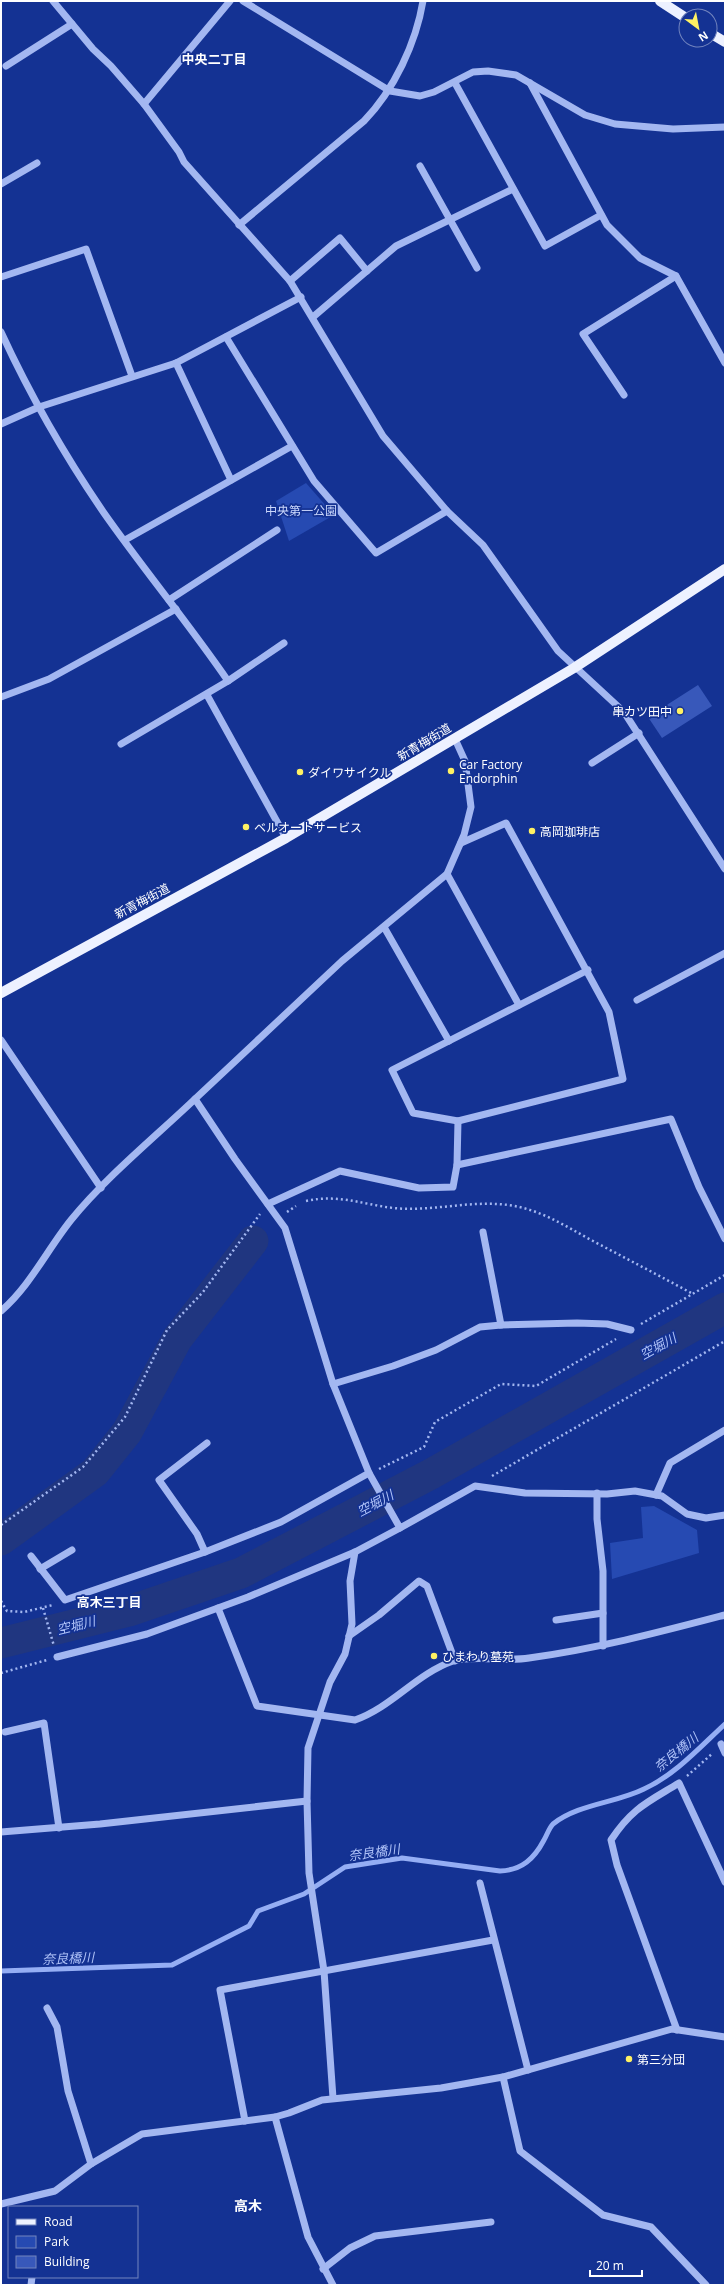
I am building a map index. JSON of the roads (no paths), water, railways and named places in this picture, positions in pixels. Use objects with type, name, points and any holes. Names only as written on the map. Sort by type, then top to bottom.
[{"type":"main road","points":[[660,1],[678,13]]},
{"type":"main road","name":"新青梅街道","points":[[1,993],[286,838],[574,668],[725,569]]},
{"type":"street","points":[[53,1],[144,104],[179,152],[184,162],[290,281],[301,297],[383,436],[446,511],[482,545],[534,619],[574,668],[624,712],[639,733],[725,869]]},
{"type":"street","points":[[144,104],[230,1]]},
{"type":"street","points":[[243,1],[390,91],[420,96],[454,83],[473,72],[488,71],[516,75],[585,115],[615,124],[673,129],[725,127]]},
{"type":"street","points":[[239,225],[364,121],[390,91],[420,22],[423,1]]},
{"type":"street","points":[[6,66],[72,24]]},
{"type":"street","points":[[454,83],[545,246],[602,216]]},
{"type":"street","points":[[530,83],[607,225],[640,258],[676,276],[725,363]]},
{"type":"street","points":[[1,184],[37,163]]},
{"type":"street","points":[[420,166],[477,268]]},
{"type":"street","points":[[313,317],[396,246],[513,189]]},
{"type":"street","points":[[290,281],[340,238],[367,271]]},
{"type":"street","points":[[1,277],[86,249],[132,376]]},
{"type":"street","points":[[624,395],[583,334],[676,276]]},
{"type":"street","points":[[1,424],[39,407],[176,363],[301,297]]},
{"type":"street","points":[[1,332],[39,407],[80,477],[228,681]]},
{"type":"street","points":[[226,337],[314,481],[376,553],[446,511]]},
{"type":"street","points":[[176,363],[231,480]]},
{"type":"street","points":[[125,540],[292,446]]},
{"type":"street","points":[[169,600],[277,530]]},
{"type":"street","points":[[1,697],[48,679],[176,609]]},
{"type":"street","points":[[122,744],[207,695],[284,643]]},
{"type":"street","points":[[207,695],[286,838]]},
{"type":"street","points":[[592,763],[639,733]]},
{"type":"street","points":[[1,1311],[16,1298],[71,1220],[101,1188],[342,961],[447,874],[461,843],[471,807],[465,761],[455,739]]},
{"type":"street","points":[[461,843],[506,823],[588,970],[609,1012],[623,1079],[458,1122],[413,1113],[392,1070],[588,970]]},
{"type":"street","points":[[447,874],[519,1005]]},
{"type":"street","points":[[384,927],[449,1042]]},
{"type":"street","points":[[637,1000],[725,953]]},
{"type":"street","points":[[1,1040],[101,1188]]},
{"type":"street","points":[[195,1099],[235,1159],[285,1228],[333,1384],[371,1476],[400,1528]]},
{"type":"street","points":[[457,1165],[671,1119],[699,1187],[725,1239]]},
{"type":"street","points":[[270,1206],[340,1171],[419,1188],[453,1187],[457,1165],[458,1122]]},
{"type":"street","points":[[483,1232],[501,1325]]},
{"type":"street","points":[[333,1384],[393,1366],[436,1350],[480,1328],[501,1325],[607,1324],[631,1330]]},
{"type":"street","points":[[656,1495],[670,1463],[725,1430]]},
{"type":"street","points":[[205,1552],[197,1534],[158,1480],[206,1443]]},
{"type":"street","points":[[31,1556],[40,1570],[65,1600],[205,1552],[281,1522],[371,1476]]},
{"type":"street","points":[[58,1657],[147,1634],[218,1608],[355,1552],[475,1486],[525,1493],[597,1494],[636,1491],[662,1496],[687,1514],[706,1518],[725,1515]]},
{"type":"street","points":[[597,1494],[597,1518],[603,1571],[603,1646]]},
{"type":"street","points":[[40,1570],[72,1550]]},
{"type":"street","points":[[333,2098],[324,1971],[310,1877],[307,1801],[308,1748],[330,1682],[345,1654],[352,1624],[350,1581],[355,1552]]},
{"type":"street","points":[[349,1636],[379,1615],[419,1581],[427,1586],[455,1661]]},
{"type":"street","points":[[218,1608],[257,1706],[318,1716],[355,1720],[368,1715],[423,1675],[455,1661],[528,1659],[603,1646],[725,1615]]},
{"type":"street","points":[[556,1620],[603,1613]]},
{"type":"street","points":[[6,1732],[44,1723],[59,1828]]},
{"type":"street","points":[[721,1744],[725,1753]]},
{"type":"street","points":[[677,2030],[617,1865],[611,1840],[622,1823],[635,1810],[679,1783],[725,1882]]},
{"type":"street","points":[[1,1832],[59,1828],[307,1801]]},
{"type":"street","points":[[480,1883],[493,1940],[528,2070]]},
{"type":"street","points":[[245,2121],[220,1990],[493,1940]]},
{"type":"street","points":[[47,2008],[57,2027],[68,2091],[91,2164]]},
{"type":"street","points":[[1,2204],[20,2203],[55,2191],[91,2164],[142,2134],[275,2117],[322,2100],[333,2098],[441,2088],[503,2077],[677,2030],[725,2038]]},
{"type":"street","points":[[503,2077],[520,2150],[603,2215],[651,2227],[706,2285]]},
{"type":"street","points":[[275,2117],[299,2209],[308,2237],[323,2269],[333,2285]]},
{"type":"street","points":[[323,2269],[350,2248],[376,2236],[491,2222]]},
{"type":"waterway","name":"空堀川","points":[[1,1540],[95,1472],[127,1432],[177,1339],[253,1241]]},
{"type":"waterway","name":"空堀川","points":[[1,1643],[129,1611],[241,1573],[431,1474],[725,1308]]},
{"type":"waterway","name":"奈良橋川","points":[[1,1971],[172,1965],[249,1926],[258,1911],[304,1894],[345,1867],[402,1858],[500,1871],[521,1866],[536,1853],[550,1827],[563,1817],[585,1808],[633,1794],[655,1783],[687,1760],[725,1724]]},
{"type":"place","name":"串カツ田中","points":[[680,711]]},
{"type":"place","name":"Car Factory Endorphin","points":[[451,771]]},
{"type":"place","name":"ダイワサイクル","points":[[300,772]]},
{"type":"place","name":"ベルオートサービス","points":[[246,827]]},
{"type":"place","name":"高岡珈琲店","points":[[532,831]]},
{"type":"place","name":"ひまわり墓苑","points":[[434,1656]]},
{"type":"place","name":"第三分団","points":[[629,2059]]},
{"type":"district","name":"中央二丁目","points":[[214,59]]},
{"type":"district","name":"高木三丁目","points":[[109,1602]]},
{"type":"district","name":"高木","points":[[248,2205]]},
{"type":"park label","name":"中央第一公園","points":[[301,510]]}]
